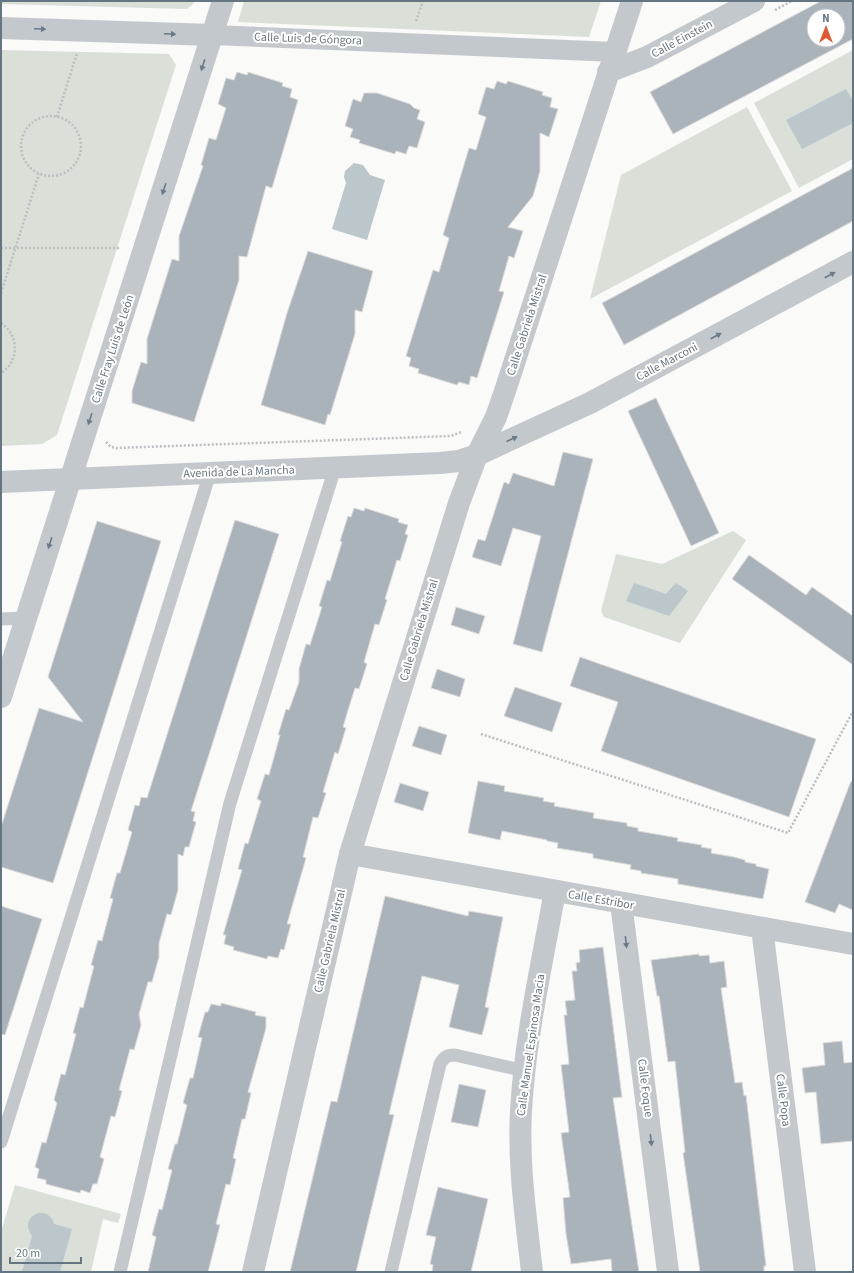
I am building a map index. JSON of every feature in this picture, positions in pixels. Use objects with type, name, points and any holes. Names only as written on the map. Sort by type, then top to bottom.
[{"type":"street","name":"Calle Fray Luis de León","points":[[1,697],[223,1]]},
{"type":"street","name":"Calle Gabriela Mistral","points":[[253,1272],[350,854],[450,530],[477,455],[496,417],[506,388],[632,1]]},
{"type":"street","name":"Calle Einstein","points":[[612,62],[647,57],[754,1]]},
{"type":"street","name":"Calle Luis de Góngora","points":[[1,28],[212,35],[612,62]]},
{"type":"street","name":"Calle Marconi","points":[[477,455],[590,403],[853,262]]},
{"type":"street","name":"Avenida de La Mancha","points":[[1,482],[440,463],[459,461],[477,455]]},
{"type":"street","name":"Calle Estribor","points":[[350,854],[853,944]]},
{"type":"street","name":"Calle Manuel Espinosa Macia","points":[[532,1272],[522,1186],[521,1110],[532,1018],[555,891]]},
{"type":"street","name":"Calle Foque","points":[[621,903],[668,1272]]},
{"type":"street","name":"Calle Popa","points":[[762,928],[805,1272]]},
{"type":"lane","points":[[120,1272],[230,803],[335,468]]},
{"type":"lane","points":[[1,1142],[210,473]]},
{"type":"lane","points":[[1,619],[26,618]]},
{"type":"lane","points":[[391,1272],[440,1064],[443,1058],[448,1055],[455,1055],[525,1071]]},
{"type":"path","points":[[57,117],[79,48]]},
{"type":"path","points":[[47,116],[57,117],[73,126],[81,142],[81,151],[78,160],[65,173],[57,176],[39,174],[24,161],[21,152],[21,142],[24,133],[38,119],[47,116]]},
{"type":"path","points":[[1,293],[39,174]]},
{"type":"path","points":[[1,248],[123,248]]},
{"type":"path","points":[[1,323],[10,331],[14,341],[15,352],[12,362],[1,373]]},
{"type":"path","points":[[105,440],[111,447],[116,448],[451,436],[464,431]]},
{"type":"path","points":[[481,734],[788,833],[853,711]]},
{"type":"shaded area","points":[[1,1],[196,1],[187,9],[1,4]]},
{"type":"shaded area","points":[[244,1],[601,1],[589,37],[238,22]]},
{"type":"shaded area","points":[[1,50],[169,54],[176,65],[57,435],[42,444],[1,446]]},
{"type":"shaded area","points":[[853,50],[853,159],[799,188],[754,103]]},
{"type":"shaded area","points":[[846,89],[853,101],[853,123],[802,149],[786,120]]},
{"type":"shaded area","points":[[747,107],[792,191],[590,299],[621,175]]},
{"type":"shaded area","points":[[354,163],[363,165],[370,175],[385,180],[367,240],[332,229],[346,183],[344,177],[345,171]]},
{"type":"shaded area","points":[[733,531],[746,540],[680,643],[604,617],[601,611],[616,554],[662,564]]},
{"type":"shaded area","points":[[634,583],[666,594],[676,583],[688,591],[669,616],[626,601]]},
{"type":"shaded area","points":[[15,1185],[121,1214],[118,1223],[103,1219],[91,1272],[1,1272],[1,1232]]},
{"type":"shaded area","points":[[38,1213],[48,1215],[54,1224],[72,1229],[60,1272],[22,1272],[32,1236],[28,1229],[28,1223],[31,1217]]},
{"type":"building","points":[[821,1],[853,1],[853,39],[846,43],[846,8],[808,8]]},
{"type":"building","points":[[806,9],[806,48],[836,48],[673,134],[650,92]]},
{"type":"building","points":[[237,72],[247,75],[248,72],[283,83],[282,86],[292,89],[290,97],[298,100],[272,188],[266,186],[247,257],[239,256],[239,280],[194,422],[132,403],[132,391],[141,362],[147,364],[147,339],[172,259],[179,261],[179,236],[203,166],[201,165],[209,138],[216,140],[226,108],[218,104],[226,78],[234,80]]},
{"type":"building","points":[[497,81],[506,84],[508,81],[543,92],[542,95],[552,98],[550,107],[558,109],[549,137],[540,133],[540,171],[533,196],[508,227],[523,231],[514,258],[509,256],[499,291],[504,292],[477,378],[471,376],[469,385],[459,382],[457,385],[418,373],[419,369],[409,366],[411,358],[406,356],[433,270],[439,272],[449,238],[443,235],[469,148],[476,150],[486,117],[478,114],[486,87],[494,89]]},
{"type":"building","points":[[364,93],[377,93],[410,104],[414,108],[420,110],[417,119],[425,122],[417,148],[409,146],[406,154],[396,151],[395,154],[359,143],[360,140],[350,137],[353,129],[345,126],[353,99],[361,102]]},
{"type":"building","points":[[853,168],[853,221],[624,345],[602,303]]},
{"type":"building","points":[[308,251],[373,271],[362,312],[355,310],[355,334],[330,415],[328,414],[325,425],[261,405],[287,313]]},
{"type":"building","points":[[656,398],[719,533],[691,546],[628,411]]},
{"type":"building","points":[[563,452],[593,459],[542,652],[513,644],[541,536],[513,528],[501,566],[472,557],[478,539],[485,541],[504,482],[509,484],[513,473],[554,486]]},
{"type":"building","points":[[354,508],[364,511],[365,508],[399,519],[398,522],[408,525],[405,534],[408,535],[400,561],[397,560],[379,625],[375,624],[364,662],[367,664],[359,689],[355,688],[343,727],[346,728],[338,754],[335,752],[323,792],[326,793],[318,818],[313,817],[303,857],[306,858],[287,924],[291,924],[284,950],[281,949],[278,958],[268,956],[267,959],[233,950],[234,947],[224,944],[226,935],[223,935],[242,870],[238,869],[245,843],[248,844],[261,801],[257,799],[265,774],[269,775],[280,735],[278,735],[286,709],[289,710],[299,682],[299,669],[306,644],[310,645],[322,607],[319,606],[327,580],[330,581],[348,516],[351,517]]},
{"type":"building","points":[[235,520],[279,534],[191,811],[195,812],[193,821],[196,822],[189,847],[185,847],[183,856],[178,854],[178,890],[171,915],[167,914],[159,943],[159,957],[152,982],[148,982],[139,1014],[141,1025],[134,1050],[130,1049],[119,1090],[122,1091],[115,1117],[111,1116],[100,1157],[104,1159],[97,1184],[93,1184],[90,1193],[81,1190],[80,1193],[46,1184],[46,1180],[37,1178],[39,1169],[35,1167],[42,1142],[46,1143],[57,1103],[54,1100],[61,1074],[65,1075],[76,1034],[73,1033],[80,1007],[83,1008],[94,966],[91,965],[98,940],[102,941],[113,899],[110,898],[117,873],[120,873],[132,832],[128,830],[135,805],[139,806],[141,797],[147,798]]},
{"type":"building","points":[[97,521],[161,541],[53,883],[1,867],[1,827],[39,708],[83,722],[48,677]]},
{"type":"building","points":[[749,555],[806,595],[812,587],[853,616],[853,665],[732,579]]},
{"type":"building","points":[[456,607],[485,616],[479,634],[451,625]]},
{"type":"building","points":[[580,657],[816,739],[789,817],[601,751],[618,702],[570,686]]},
{"type":"building","points":[[437,669],[465,679],[460,697],[431,688]]},
{"type":"building","points":[[515,687],[562,703],[552,732],[504,716]]},
{"type":"building","points":[[419,726],[447,735],[441,755],[412,746]]},
{"type":"building","points":[[478,781],[505,786],[504,791],[544,798],[543,801],[555,803],[554,806],[594,813],[593,818],[627,823],[627,826],[638,828],[638,831],[678,838],[677,841],[702,845],[701,847],[712,849],[711,853],[745,860],[745,862],[769,869],[763,899],[678,884],[678,879],[641,873],[641,871],[630,869],[631,865],[593,858],[593,854],[557,848],[558,843],[547,840],[502,831],[500,840],[468,833]]},
{"type":"building","points":[[851,781],[853,782],[853,910],[839,904],[835,913],[805,902]]},
{"type":"building","points":[[400,783],[429,792],[423,811],[394,802]]},
{"type":"building","points":[[385,896],[468,916],[469,911],[503,917],[485,1007],[489,1008],[482,1035],[449,1027],[459,985],[422,976],[389,1114],[394,1115],[356,1272],[290,1272],[331,1101],[337,1102]]},
{"type":"building","points":[[1,906],[42,919],[5,1035],[1,1034]]},
{"type":"building","points":[[603,947],[622,1097],[613,1098],[639,1272],[612,1272],[611,1259],[571,1264],[566,1234],[563,1198],[570,1197],[561,1133],[569,1132],[561,1065],[569,1064],[564,1015],[567,1015],[565,1001],[575,1000],[572,971],[577,971],[576,963],[580,962],[579,950]]},
{"type":"building","points":[[699,954],[699,956],[709,955],[710,963],[724,961],[727,987],[721,988],[735,1083],[742,1082],[744,1096],[746,1095],[766,1266],[764,1266],[764,1272],[700,1272],[683,1153],[685,1152],[675,1061],[668,1062],[659,996],[657,996],[651,960]]},
{"type":"building","points":[[221,1003],[256,1012],[255,1015],[266,1017],[266,1028],[248,1092],[251,1093],[245,1119],[242,1119],[233,1158],[236,1159],[230,1185],[226,1184],[216,1224],[220,1225],[208,1272],[148,1272],[156,1237],[152,1235],[159,1209],[162,1210],[172,1170],[168,1169],[175,1144],[177,1144],[187,1105],[183,1103],[190,1078],[193,1078],[202,1038],[198,1037],[205,1012],[208,1012],[211,1004],[221,1006]]},
{"type":"building","points":[[842,1041],[844,1063],[853,1062],[853,1141],[821,1144],[816,1092],[805,1093],[802,1068],[825,1065],[823,1043]]},
{"type":"building","points":[[459,1084],[486,1090],[478,1127],[451,1122]]},
{"type":"building","points":[[438,1187],[488,1199],[471,1272],[432,1272],[433,1265],[430,1264],[436,1237],[426,1235]]}]
